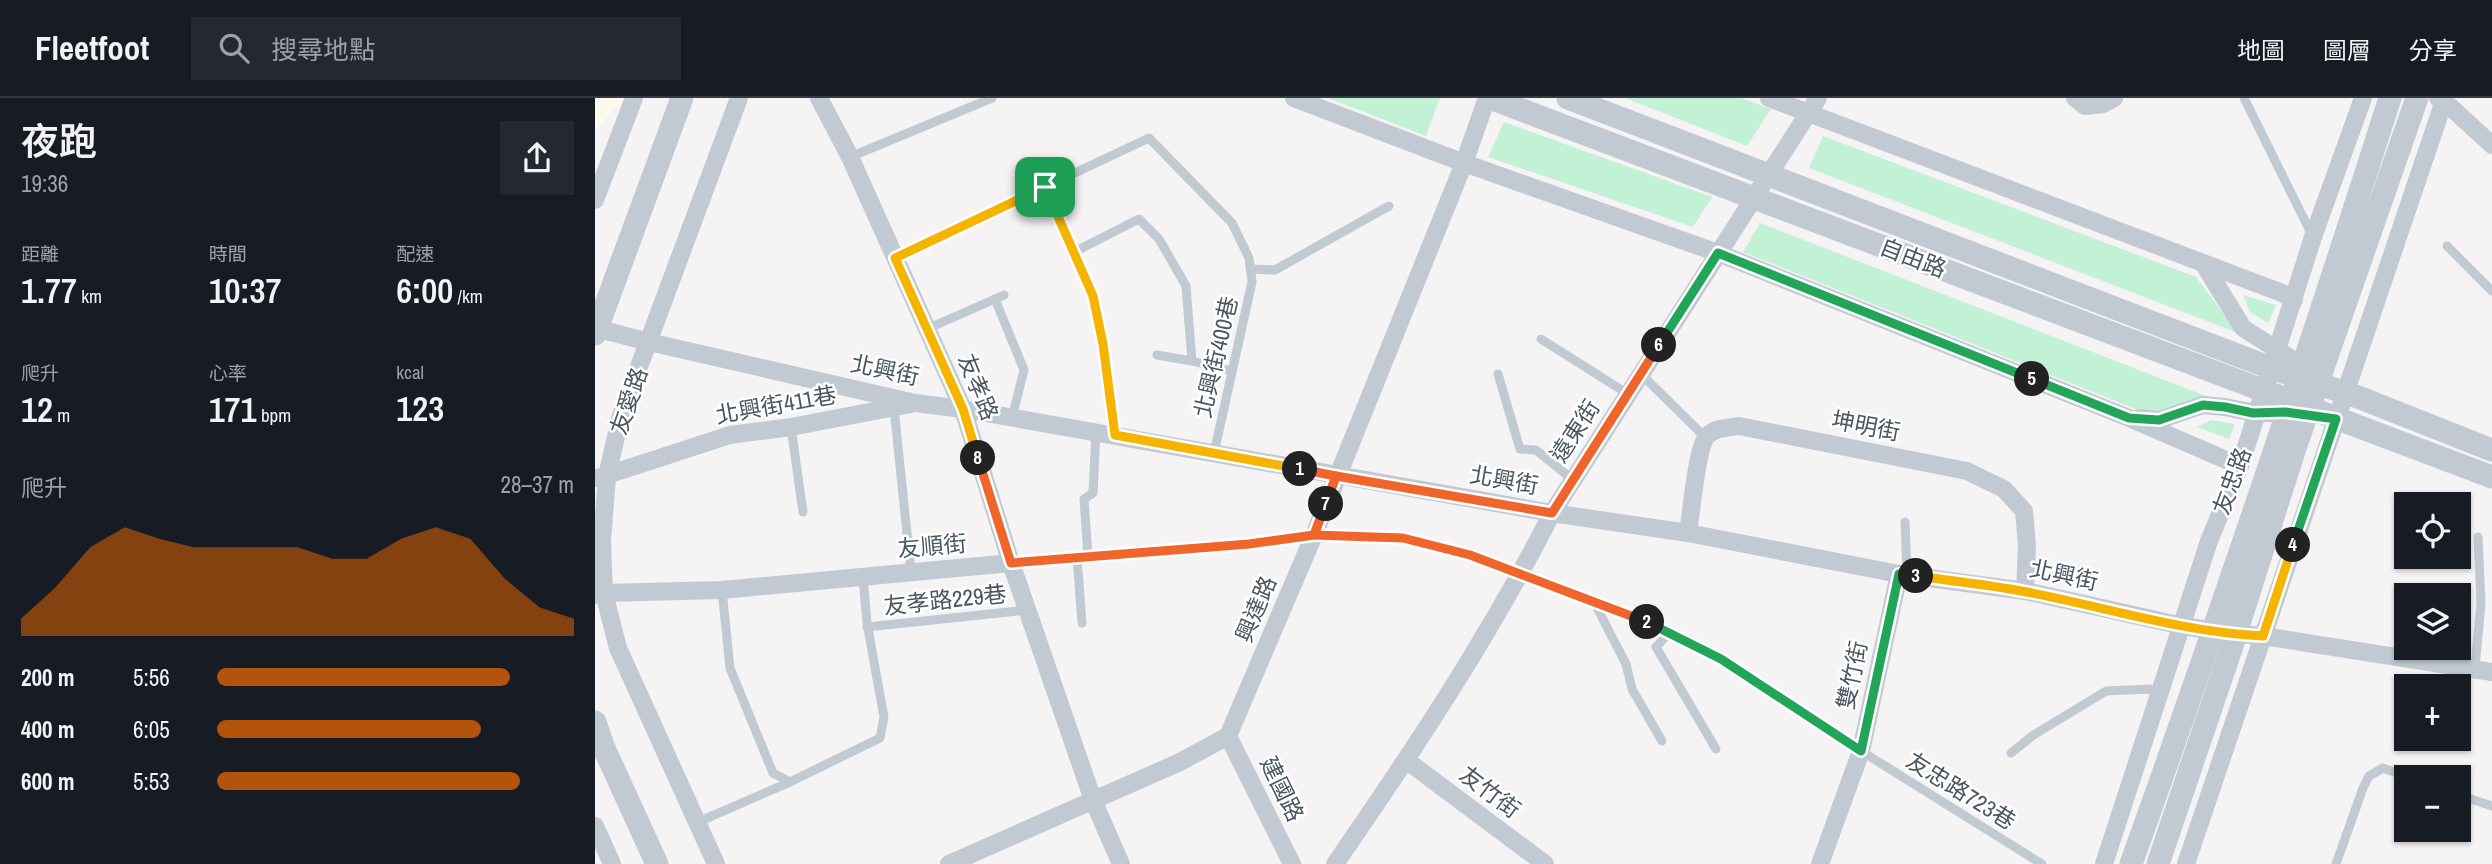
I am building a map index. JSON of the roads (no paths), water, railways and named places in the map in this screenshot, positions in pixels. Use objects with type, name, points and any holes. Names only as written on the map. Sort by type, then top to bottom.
[{"type":"street","points":[[595,200],[633,98]]},
{"type":"street","points":[[596,330],[683,98]]},
{"type":"street","name":"友愛路","points":[[716,864],[618,648],[599,594],[601,477],[621,415],[739,98]]},
{"type":"street","name":"友孝路","points":[[819,98],[850,157],[963,409],[1027,610],[1093,800],[1121,864]]},
{"type":"street","name":"自由路","points":[[1294,98],[1464,163],[1718,253],[2129,418],[2240,466]]},
{"type":"street","name":"自由路","points":[[1488,98],[2263,391],[2298,409],[2336,419],[2492,477]]},
{"type":"street","name":"興達路","points":[[1228,736],[1314,535],[1488,98]]},
{"type":"street","name":"自由路","points":[[1568,98],[2275,359],[2345,392],[2492,450]]},
{"type":"street","points":[[1769,98],[1813,105],[2294,300]]},
{"type":"street","points":[[2080,102],[2103,104],[2114,98]]},
{"type":"street","name":"友忠路","points":[[2104,864],[2209,541],[2240,466],[2313,237],[2363,98]]},
{"type":"street","points":[[2310,376],[2390,98]]},
{"type":"street","points":[[2158,864],[2226,633],[2298,409],[2417,98]]},
{"type":"street","points":[[2186,864],[2443,99],[2492,145]]},
{"type":"street","name":"遠東街","points":[[1335,864],[1406,760],[1522,573],[1552,513],[1813,105]]},
{"type":"street","name":"自由路","points":[[2203,263],[2243,328],[2275,359]]},
{"type":"street","name":"北興街","points":[[596,330],[915,403],[1115,435],[1552,513],[1688,533],[1903,575],[2025,591],[2183,626],[2484,670]]},
{"type":"street","name":"北興街411巷","points":[[601,477],[730,435],[791,427],[915,403]]},
{"type":"street","name":"自由路","points":[[2129,418],[2159,420],[2203,405],[2255,414],[2298,409]]},
{"type":"street","name":"坤明街","points":[[1705,437],[1717,429],[1739,426],[1967,471],[2004,489],[2024,511],[2027,545],[2025,591]]},
{"type":"street","points":[[1688,533],[1700,452],[1705,437]]},
{"type":"street","name":"友順街","points":[[599,594],[722,590],[1011,563]]},
{"type":"street","name":"雙竹街","points":[[1820,864],[1861,751],[1903,575]]},
{"type":"street","points":[[2131,864],[2226,633]]},
{"type":"street","points":[[595,722],[603,746],[657,864]]},
{"type":"street","points":[[949,864],[1180,762],[1228,736]]},
{"type":"street","name":"建國路","points":[[1228,736],[1292,864]]},
{"type":"street","name":"友竹街","points":[[1406,760],[1545,864]]},
{"type":"street","points":[[595,826],[612,864]]},
{"type":"lane","points":[[850,157],[992,98]]},
{"type":"lane","points":[[2243,98],[2313,237]]},
{"type":"lane","name":"北興街400巷","points":[[1045,187],[1149,138],[1231,223],[1249,258],[1252,282],[1214,453]]},
{"type":"lane","points":[[895,258],[1045,187],[1093,296],[1103,344],[1115,435]]},
{"type":"lane","name":"北興街400巷","points":[[1251,269],[1275,270],[1389,206]]},
{"type":"lane","points":[[1074,252],[1139,219],[1159,239],[1185,286],[1192,361]]},
{"type":"lane","points":[[2447,246],[2492,291]]},
{"type":"lane","points":[[927,329],[1000,297],[1024,370],[1012,418]]},
{"type":"lane","points":[[1541,339],[1628,394]]},
{"type":"lane","points":[[1157,355],[1233,371]]},
{"type":"lane","points":[[1498,374],[1520,449],[1535,450],[1573,480]]},
{"type":"lane","points":[[1641,374],[1705,437]]},
{"type":"lane","points":[[894,408],[911,572]]},
{"type":"lane","points":[[791,427],[803,512]]},
{"type":"lane","points":[[1088,557],[1084,499],[1093,493],[1096,432]]},
{"type":"lane","points":[[1903,575],[1905,522]]},
{"type":"lane","name":"友順街","points":[[1011,563],[1249,544],[1314,535],[1403,538],[1470,555],[1593,600]]},
{"type":"lane","points":[[2478,537],[2484,670]]},
{"type":"lane","points":[[1077,558],[1083,623]]},
{"type":"lane","points":[[698,822],[790,782],[880,738],[884,717],[867,627],[863,577]]},
{"type":"lane","points":[[722,590],[730,668],[773,774],[790,782]]},
{"type":"lane","points":[[1593,600],[1626,664],[1632,689],[1662,741]]},
{"type":"lane","name":"友忠路723巷","points":[[1593,600],[1721,659],[1861,751],[2042,864]]},
{"type":"lane","name":"友孝路229巷","points":[[867,627],[1027,610]]},
{"type":"lane","points":[[1669,633],[1656,648],[1716,749]]},
{"type":"lane","points":[[2011,753],[2032,736],[2106,691],[2149,689],[2161,694]]},
{"type":"lane","points":[[2336,864],[2369,776],[2383,768],[2394,772]]},
{"type":"lane","points":[[2471,799],[2492,806]]}]
